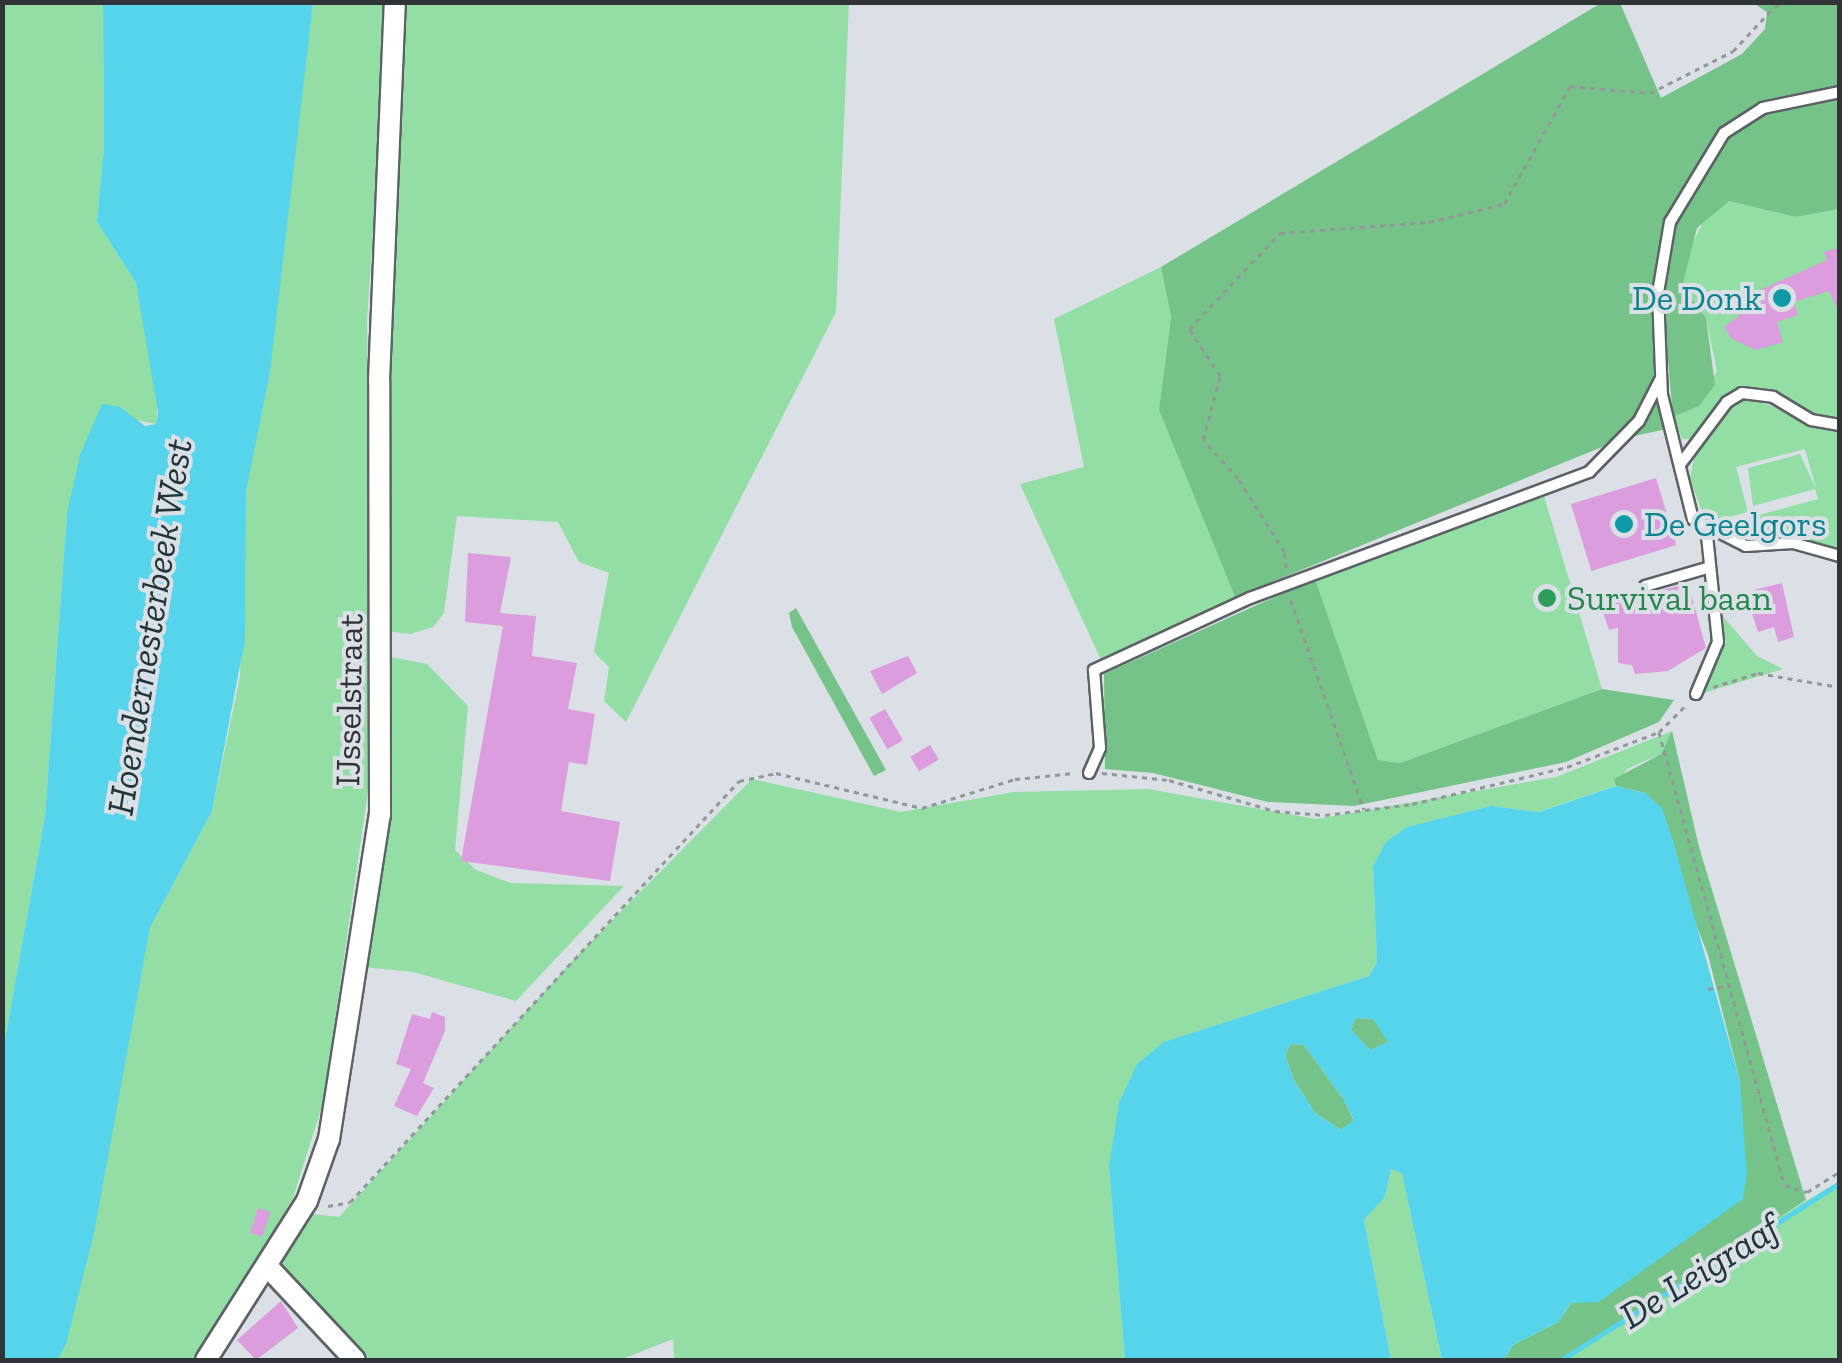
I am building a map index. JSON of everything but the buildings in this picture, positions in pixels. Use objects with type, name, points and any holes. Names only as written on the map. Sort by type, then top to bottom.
[{"type":"street","name":"IJsselstraat","points":[[206,1360],[307,1201],[342,1076],[380,815],[379,380],[395,2]]},
{"type":"street","points":[[268,1266],[355,1360]]},
{"type":"lane","points":[[1840,92],[1754,111],[1712,148],[1662,245],[1660,380],[1682,462],[1692,519],[1746,546],[1793,542],[1840,556]]},
{"type":"lane","points":[[1088,773],[1100,748],[1094,670],[1288,584],[1589,472],[1639,422],[1660,380]]},
{"type":"lane","points":[[1682,462],[1742,393],[1766,394],[1812,420],[1840,425]]},
{"type":"lane","points":[[1696,694],[1718,642],[1707,568],[1706,526]]},
{"type":"lane","points":[[1646,586],[1707,568]]},
{"type":"path","points":[[1364,810],[1288,584],[1284,552],[1203,440],[1220,376],[1189,329],[1280,233],[1429,222],[1504,204],[1570,86],[1650,93],[1733,51],[1774,7],[1788,2]]},
{"type":"path","points":[[307,1201],[350,1202],[742,779],[783,774],[922,808],[1015,779],[1088,773],[1169,780],[1275,810],[1364,810],[1567,767],[1659,732],[1696,694],[1758,673],[1840,687]]},
{"type":"path","points":[[1659,732],[1726,986],[1786,1185],[1807,1192],[1840,1172]]},
{"type":"path","points":[[1708,989],[1726,986]]},
{"type":"green space","points":[[3,3],[103,3],[104,146],[97,222],[136,283],[158,400],[156,424],[136,420],[67,513],[45,816],[3,1051]]},
{"type":"green space","points":[[313,3],[388,3],[367,320],[374,749],[323,1103],[293,1198],[199,1360],[57,1360],[100,1191],[150,928],[212,811],[240,676],[246,491]]},
{"type":"green space","points":[[400,3],[849,3],[836,312],[626,722],[604,701],[609,667],[594,652],[609,573],[579,562],[558,522],[457,516],[444,613],[433,627],[410,634],[385,631],[383,196]]},
{"type":"green space","points":[[1601,3],[1620,3],[1661,98],[1742,54],[1765,29],[1767,12],[1753,3],[1839,3],[1839,87],[1759,104],[1730,121],[1663,227],[1654,276],[1655,385],[1667,429],[1624,438],[1235,597],[1159,410],[1171,317],[1161,267]]},
{"type":"green space","points":[[1839,98],[1839,209],[1796,217],[1729,201],[1697,228],[1682,287],[1706,318],[1715,385],[1699,406],[1673,417],[1663,303],[1676,221],[1732,132],[1773,110]]},
{"type":"green space","points":[[1729,201],[1796,217],[1839,209],[1839,421],[1820,419],[1762,388],[1740,388],[1691,439],[1682,439],[1673,417],[1699,406],[1717,371],[1706,318],[1682,287],[1689,251],[1707,214]]},
{"type":"green space","points":[[1161,267],[1171,317],[1159,410],[1235,597],[1101,660],[1020,484],[1084,467],[1054,319]]},
{"type":"green space","points":[[1746,397],[1839,429],[1839,551],[1794,538],[1750,542],[1719,526],[1818,499],[1815,489],[1753,506],[1748,468],[1800,454],[1816,489],[1805,449],[1736,467],[1748,512],[1713,521],[1701,509],[1690,478],[1694,459],[1729,407]]},
{"type":"green space","points":[[1543,493],[1602,689],[1400,763],[1378,760],[1315,579]]},
{"type":"green space","points":[[1315,579],[1378,760],[1400,763],[1602,689],[1674,700],[1659,722],[1566,762],[1354,806],[1268,802],[1153,773],[1105,769],[1104,674]]},
{"type":"green space","points":[[796,608],[886,770],[874,776],[792,627],[789,613]]},
{"type":"green space","points":[[1719,612],[1757,656],[1783,669],[1697,695],[1726,642]]},
{"type":"green space","points":[[385,656],[427,664],[468,706],[455,850],[476,870],[511,883],[624,886],[516,1001],[413,972],[363,967]]},
{"type":"green space","points":[[1672,731],[1661,754],[1627,769],[1615,786],[1538,812],[1491,806],[1407,828],[1373,867],[1377,962],[1369,976],[1165,1042],[1137,1064],[1109,1167],[1125,1360],[674,1360],[673,1339],[620,1360],[360,1360],[278,1264],[312,1214],[339,1217],[576,957],[752,779],[901,812],[1014,792],[1148,789],[1316,819],[1556,777]]},
{"type":"green space","points":[[1672,731],[1699,847],[1806,1200],[1561,1360],[1503,1360],[1513,1345],[1558,1322],[1572,1302],[1599,1302],[1627,1279],[1740,1081],[1708,955],[1645,793],[1616,786],[1614,779],[1661,754]]},
{"type":"green space","points":[[1356,1018],[1373,1019],[1389,1042],[1370,1050],[1351,1030]]},
{"type":"green space","points":[[1290,1044],[1304,1045],[1344,1100],[1354,1121],[1341,1130],[1315,1113],[1294,1080],[1285,1056]]},
{"type":"green space","points":[[1391,1169],[1402,1172],[1442,1360],[1391,1360],[1364,1220],[1385,1197]]},
{"type":"green space","points":[[1839,1181],[1839,1360],[1561,1360],[1694,1269]]},
{"type":"water","name":"Hoendernesterbeek West","points":[[103,3],[313,3],[270,372],[246,491],[245,640],[212,811],[150,928],[94,1233],[66,1344],[57,1360],[3,1360],[3,1051],[45,816],[67,513],[80,455],[102,404],[120,407],[145,426],[156,424],[158,412],[136,283],[97,222],[104,146]]},
{"type":"water","points":[[1616,786],[1645,793],[1662,808],[1740,1081],[1747,1175],[1743,1199],[1599,1302],[1571,1303],[1558,1322],[1513,1345],[1503,1360],[1442,1360],[1402,1173],[1391,1169],[1385,1197],[1364,1220],[1391,1360],[1125,1360],[1109,1167],[1119,1103],[1137,1064],[1164,1042],[1369,976],[1377,962],[1373,867],[1386,842],[1407,827],[1491,806],[1539,812]],"holes":[[[1356,1018],[1373,1019],[1388,1042],[1370,1050],[1351,1030]],[[1290,1044],[1304,1045],[1344,1100],[1354,1120],[1341,1130],[1315,1113],[1294,1080],[1285,1056]]]},
{"type":"waterway","name":"De Leigraaf","points":[[1561,1360],[1840,1183]]},
{"type":"place","name":"De Donk","points":[[1782,298]]},
{"type":"place","name":"De Geelgors","points":[[1624,524]]},
{"type":"place","name":"Survival baan","points":[[1547,598]]}]
